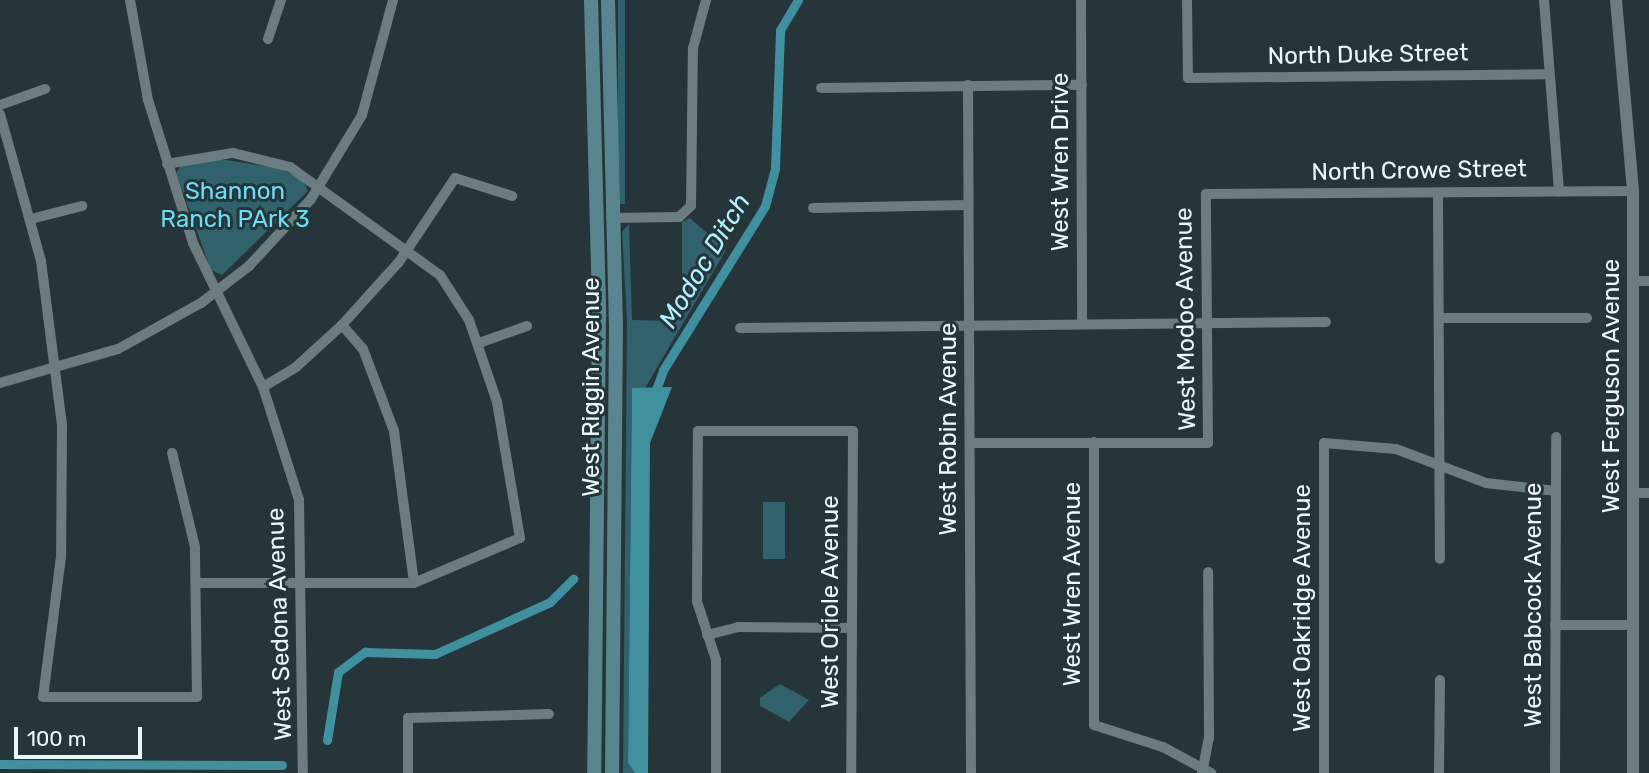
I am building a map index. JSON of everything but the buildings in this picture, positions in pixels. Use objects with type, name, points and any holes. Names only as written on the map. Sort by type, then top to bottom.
[{"type":"main road","name":"West Riggin Avenue","points":[[591,0],[599,316],[594,773]]},
{"type":"main road","name":"West Riggin Avenue","points":[[608,0],[611,218],[617,324],[612,773]]},
{"type":"street","name":"West Sedona Avenue","points":[[130,0],[167,164],[215,292],[263,387],[299,500],[303,583],[303,773]]},
{"type":"street","points":[[268,39],[281,0]]},
{"type":"street","points":[[0,383],[58,371],[151,332],[215,292],[289,225],[321,185],[362,115],[393,0]]},
{"type":"street","points":[[611,218],[686,213],[692,197],[693,48],[706,0]]},
{"type":"street","name":"West Wren Drive","points":[[1081,0],[1082,323]]},
{"type":"street","name":"North Duke Street","points":[[1187,0],[1188,78],[1548,74]]},
{"type":"street","points":[[1544,0],[1559,191]]},
{"type":"street","name":"West Ferguson Avenue","points":[[1616,0],[1633,191],[1633,773]]},
{"type":"street","name":"West Robin Avenue","points":[[968,85],[971,773]]},
{"type":"street","points":[[821,88],[1082,85]]},
{"type":"street","points":[[0,105],[45,89]]},
{"type":"street","points":[[0,114],[31,219],[58,371],[62,546],[43,697],[197,697],[197,583],[189,508],[172,453]]},
{"type":"street","points":[[167,164],[216,153],[254,155],[321,185],[409,248],[448,286],[479,343],[506,437],[520,538],[414,583],[197,583]]},
{"type":"street","points":[[263,387],[296,367],[342,325],[409,248],[455,178],[512,196]]},
{"type":"street","name":"North Crowe Street","points":[[1206,194],[1633,191]]},
{"type":"street","points":[[1438,192],[1440,558]]},
{"type":"street","name":"West Modoc Avenue","points":[[1094,442],[1208,443],[1206,194]]},
{"type":"street","points":[[813,208],[968,205]]},
{"type":"street","points":[[31,219],[82,206]]},
{"type":"street","points":[[1632,281],[1649,281]]},
{"type":"street","points":[[1439,318],[1587,318]]},
{"type":"street","points":[[740,328],[1326,322]]},
{"type":"street","points":[[342,325],[363,349],[394,431],[414,583]]},
{"type":"street","points":[[479,343],[527,326]]},
{"type":"street","name":"West Oriole Avenue","points":[[707,635],[697,601],[698,431],[853,431],[851,773]]},
{"type":"street","name":"West Babcock Avenue","points":[[1555,773],[1556,437]]},
{"type":"street","points":[[971,443],[1094,442]]},
{"type":"street","name":"West Wren Avenue","points":[[1094,442],[1094,725],[1153,743],[1206,772]]},
{"type":"street","name":"West Oakridge Avenue","points":[[1324,773],[1324,443],[1396,449],[1439,468]]},
{"type":"street","points":[[1439,468],[1521,491],[1556,491]]},
{"type":"street","points":[[1634,493],[1649,493]]},
{"type":"street","points":[[1206,772],[1209,738],[1208,572]]},
{"type":"street","points":[[1555,625],[1633,625]]},
{"type":"street","points":[[716,773],[717,671],[707,635],[738,627],[852,628]]},
{"type":"street","points":[[1439,773],[1440,680]]},
{"type":"street","points":[[408,773],[408,718],[549,714]]},
{"type":"green space","points":[[618,0],[625,0],[625,204],[618,204]]},
{"type":"green space","name":"Shannon Ranch PArk 3","points":[[220,159],[277,168],[303,179],[308,191],[222,275],[211,270],[176,173],[182,164]]},
{"type":"green space","points":[[690,218],[726,250],[644,390],[632,388],[628,763],[635,773],[623,773],[627,320],[622,232],[629,224],[632,320],[670,321],[682,304],[682,222]]},
{"type":"green space","points":[[763,502],[785,502],[785,559],[763,559]]},
{"type":"green space","points":[[780,684],[809,700],[789,722],[760,706],[760,698]]},
{"type":"shaded area","points":[[672,387],[650,443],[648,773],[635,773],[628,763],[632,388]]},
{"type":"waterway","name":"Modoc Ditch","points":[[653,398],[663,370],[765,206],[775,168],[780,30],[798,0]]},
{"type":"waterway","points":[[327,740],[338,672],[365,652],[435,654],[550,602],[573,579]]},
{"type":"waterway","points":[[0,764],[282,765]]}]
